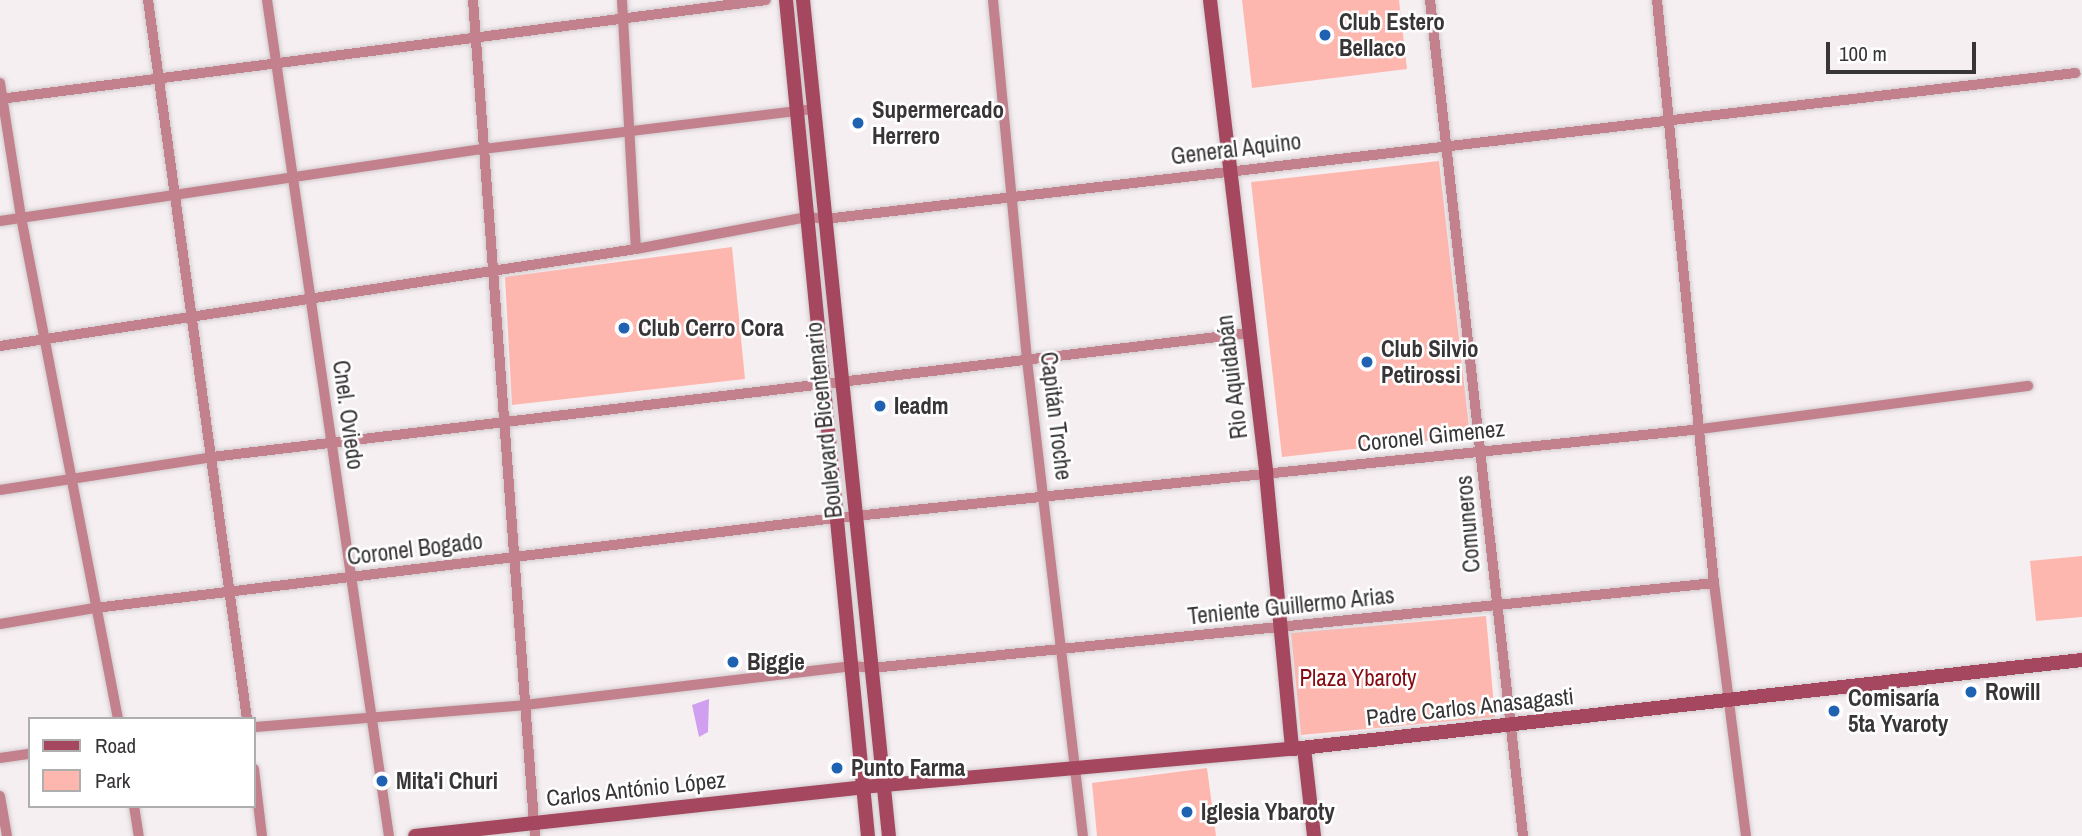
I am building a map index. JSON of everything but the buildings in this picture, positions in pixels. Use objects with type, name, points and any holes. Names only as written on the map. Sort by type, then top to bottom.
[{"type":"main road","name":"Boulevard Bicentenario","points":[[786,0],[867,836]]},
{"type":"main road","name":"Boulevard Bicentenario","points":[[803,0],[889,836]]},
{"type":"main road","name":"Rio Aquidabán","points":[[1210,0],[1266,473],[1281,628],[1298,749],[1314,836]]},
{"type":"main road","name":"Padre Carlos Anasagasti","points":[[863,787],[884,789],[1298,749],[2082,660]]},
{"type":"main road","name":"Carlos António López","points":[[415,836],[535,830],[863,787]]},
{"type":"street","points":[[148,0],[247,717]]},
{"type":"street","name":"Cnel. Oviedo","points":[[267,0],[388,836]]},
{"type":"street","points":[[473,0],[535,830]]},
{"type":"street","points":[[622,0],[636,249]]},
{"type":"street","points":[[1,98],[766,0]]},
{"type":"street","name":"Capitán Troche","points":[[993,0],[1027,360],[1064,649],[1083,836]]},
{"type":"street","name":"Comuneros","points":[[1430,0],[1483,452],[1522,836]]},
{"type":"street","points":[[1657,0],[1714,583],[1746,836]]},
{"type":"street","name":"General Aquino","points":[[0,346],[192,314],[636,249],[807,218],[825,219],[1011,198],[1230,170],[1670,122],[2076,73]]},
{"type":"street","points":[[0,83],[20,218],[118,717]]},
{"type":"street","points":[[0,222],[483,149],[629,135],[814,109]]},
{"type":"street","points":[[0,490],[212,457],[505,424],[823,384],[843,379],[1250,333]]},
{"type":"street","name":"Coronel Gimenez","points":[[836,518],[1700,429],[2028,386]]},
{"type":"street","name":"Coronel Bogado","points":[[0,624],[95,608],[836,518]]},
{"type":"street","name":"Teniente Guillermo Arias","points":[[256,727],[525,705],[851,666],[872,668],[1714,583]]},
{"type":"street","points":[[0,758],[28,754]]},
{"type":"street","points":[[256,786],[262,836]]},
{"type":"street","points":[[0,796],[8,836]]},
{"type":"street","points":[[134,808],[139,836]]},
{"type":"green space","name":"Club Estero Bellaco","points":[[1242,0],[1399,0],[1407,69],[1252,88]]},
{"type":"green space","points":[[1439,161],[1470,436],[1282,457],[1251,182]]},
{"type":"green space","name":"Club Cerro Cora","points":[[732,247],[745,379],[512,405],[505,277]]},
{"type":"green space","points":[[2082,556],[2082,617],[2036,621],[2030,561]]},
{"type":"green space","name":"Plaza Ybaroty","points":[[1486,616],[1495,717],[1301,735],[1291,633]]},
{"type":"green space","points":[[1207,768],[1216,836],[1097,836],[1092,783]]},
{"type":"shaded area","points":[[709,699],[708,732],[699,737],[692,705]]},
{"type":"place","name":"Club Estero Bellaco","points":[[1325,35]]},
{"type":"place","name":"Supermercado Herrero","points":[[858,123]]},
{"type":"place","name":"Club Cerro Cora","points":[[624,328]]},
{"type":"place","name":"Club Silvio Petirossi","points":[[1367,362]]},
{"type":"place","name":"Ieadm","points":[[880,406]]},
{"type":"place","name":"Biggie","points":[[733,662]]},
{"type":"place","name":"Rowill","points":[[1971,692]]},
{"type":"place","name":"Comisaría 5ta Yvaroty","points":[[1834,711]]},
{"type":"place","name":"Punto Farma","points":[[837,768]]},
{"type":"place","name":"Mita'i Churi","points":[[382,781]]},
{"type":"place","name":"Iglesia Ybaroty","points":[[1187,812]]}]
